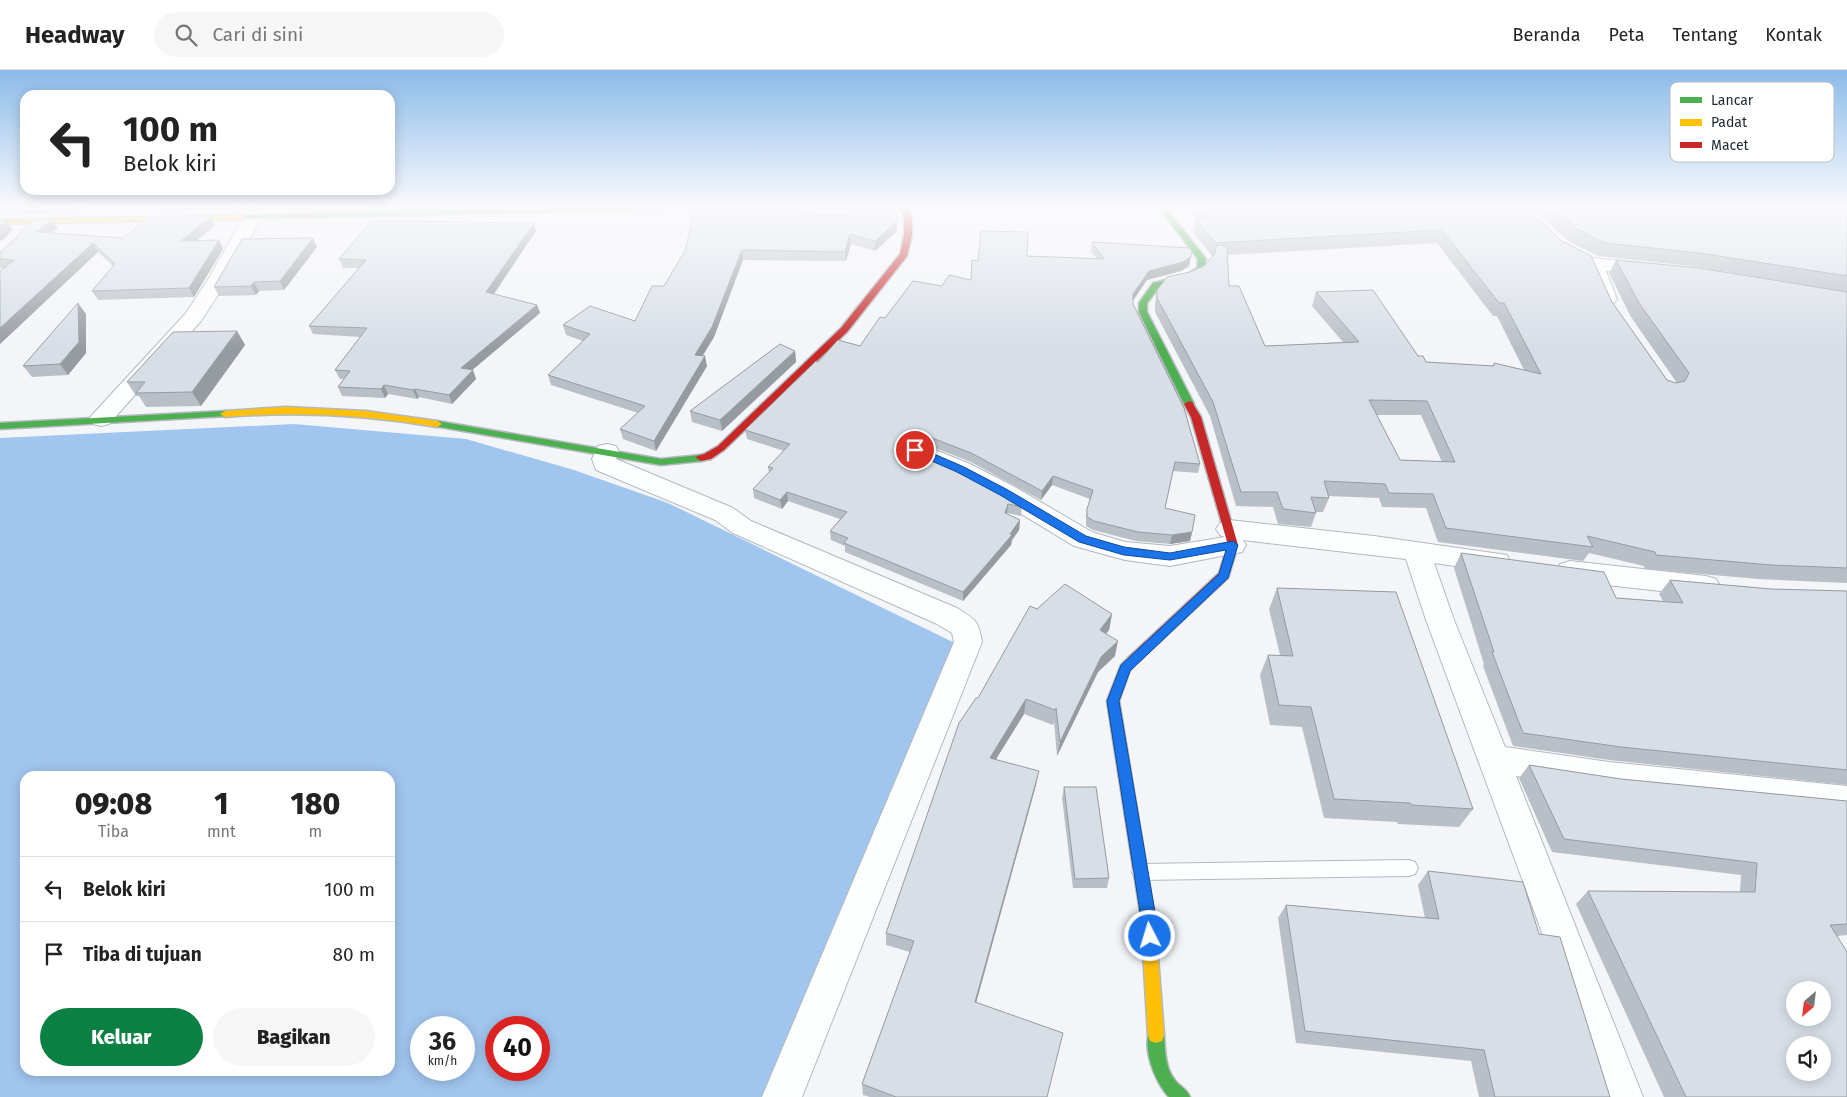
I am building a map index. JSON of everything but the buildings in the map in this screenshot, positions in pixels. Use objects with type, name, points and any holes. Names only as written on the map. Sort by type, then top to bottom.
[{"type":"main road","points":[[0,426],[293,410],[402,418],[661,462],[707,457],[721,448],[844,330],[904,254]]},
{"type":"main road","points":[[1182,1097],[1169,1087],[1161,1076],[1158,1062],[1148,918],[1113,701],[1125,668],[1224,576],[1231,537],[1196,417],[1143,312],[1143,303],[1156,286],[1189,277],[1201,269],[1202,259],[1198,254]]},
{"type":"street","points":[[102,419],[194,317],[235,254]]},
{"type":"street","points":[[1616,317],[1586,261],[1672,272]]},
{"type":"street","points":[[915,450],[961,470],[995,488],[1082,539],[1124,551],[1170,556],[1231,537],[1417,552],[1522,565]]},
{"type":"street","points":[[608,452],[604,459],[605,464],[724,514],[742,527],[947,616],[966,628],[968,642],[782,1097]]},
{"type":"street","points":[[1417,552],[1440,620],[1623,1097]]},
{"type":"street","points":[[1550,569],[1730,589]]},
{"type":"street","points":[[1494,759],[1609,776],[1847,800]]},
{"type":"lane","points":[[1141,872],[1409,868]]},
{"type":"water","points":[[294,424],[466,439],[574,470],[668,503],[963,647],[781,1097],[0,1097],[0,438]]},
{"type":"traffic: fast","points":[[1189,404],[1143,312],[1143,303],[1156,285],[1189,277],[1201,269],[1202,259],[1198,254]]},
{"type":"traffic: fast","points":[[0,426],[225,414]]},
{"type":"traffic: fast","points":[[437,424],[661,462],[701,458]]},
{"type":"traffic: fast","points":[[1156,1035],[1161,1070],[1174,1091],[1182,1097]]},
{"type":"traffic: slow","points":[[225,414],[295,410],[366,414],[437,424]]},
{"type":"traffic: slow","points":[[1134,659],[1125,668],[1113,701],[1148,918],[1156,1035]]},
{"type":"traffic: jam","points":[[701,458],[707,457],[721,448],[844,330],[904,254]]},
{"type":"traffic: jam","points":[[1134,659],[1224,575],[1233,545],[1196,417],[1189,404]]},
{"type":"route","points":[[915,450],[961,470],[1004,492],[1082,539],[1124,551],[1170,556],[1233,545],[1224,576],[1125,668],[1113,701],[1150,936]]}]
